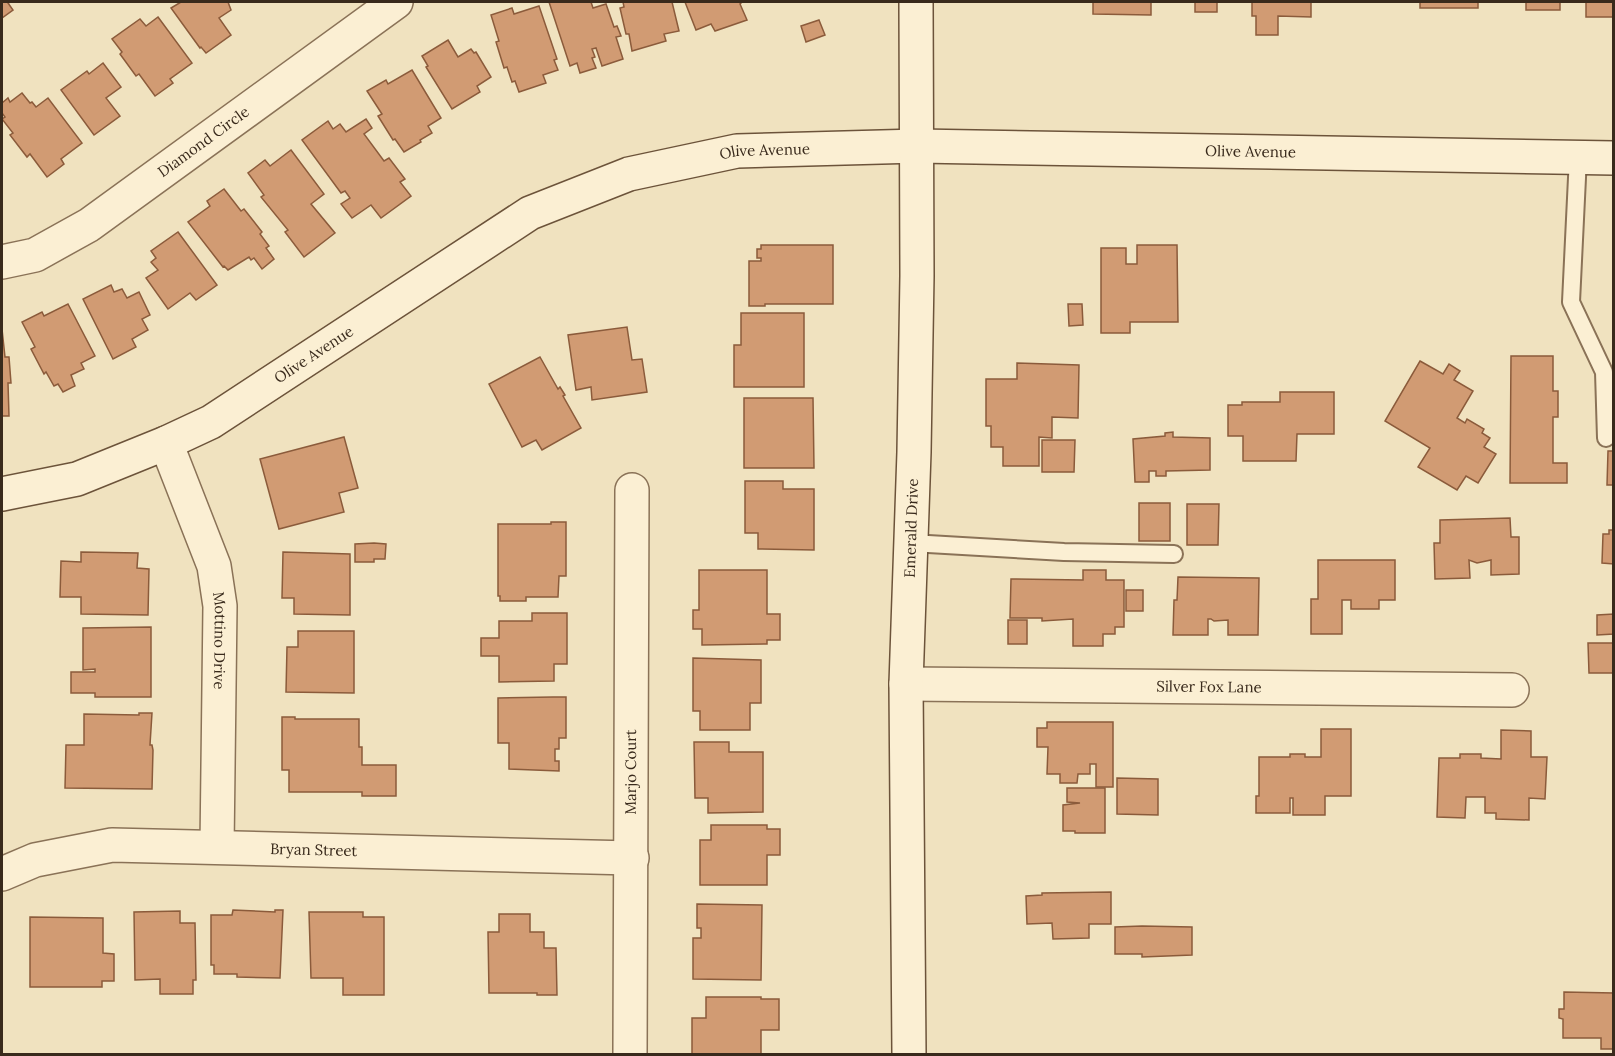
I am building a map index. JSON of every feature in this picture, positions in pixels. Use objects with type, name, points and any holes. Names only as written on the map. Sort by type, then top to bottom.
[{"type":"main road","name":"Diamond Circle","points":[[2,262],[35,255],[89,225],[396,2]]},
{"type":"main road","name":"Emerald Drive","points":[[909,1054],[906,684],[911,543],[918,146],[916,2]]},
{"type":"main road","name":"Olive Avenue","points":[[2,494],[77,479],[211,422],[530,213],[629,174],[737,151],[918,146],[1614,158]]},
{"type":"main road","name":"Mottino Drive","points":[[166,443],[214,566],[220,606],[217,847]]},
{"type":"main road","name":"Marjo Court","points":[[630,1054],[632,490]]},
{"type":"main road","name":"Silver Fox Lane","points":[[906,684],[1512,690]]},
{"type":"main road","name":"Bryan Street","points":[[2,874],[35,860],[112,845],[632,858]]},
{"type":"lane","points":[[1578,157],[1571,302],[1604,372],[1606,438]]},
{"type":"lane","points":[[911,543],[1064,552],[1174,555]]},
{"type":"building","points":[[2,2],[10,2],[8,3],[13,10],[2,18]]},
{"type":"building","points":[[181,2],[228,2],[231,10],[219,18],[231,35],[206,53],[171,8]]},
{"type":"building","points":[[549,2],[591,2],[593,8],[606,4],[614,27],[617,26],[621,36],[616,37],[623,59],[602,66],[596,48],[592,49],[595,57],[592,58],[596,68],[580,73],[577,63],[570,66]]},
{"type":"building","points":[[623,2],[672,2],[679,31],[664,34],[666,41],[632,51],[620,8],[624,7]]},
{"type":"building","points":[[685,2],[742,2],[740,4],[747,20],[715,31],[711,24],[696,30]]},
{"type":"building","points":[[1093,2],[1151,2],[1151,15],[1093,14]]},
{"type":"building","points":[[1195,2],[1217,2],[1217,12],[1195,12]]},
{"type":"building","points":[[1252,2],[1311,2],[1311,17],[1278,16],[1278,35],[1256,35],[1256,16],[1252,16]]},
{"type":"building","points":[[1420,2],[1478,2],[1478,8],[1420,8]]},
{"type":"building","points":[[1526,2],[1560,2],[1560,10],[1526,10]]},
{"type":"building","points":[[1586,2],[1614,2],[1614,17],[1586,17]]},
{"type":"building","points":[[539,6],[557,59],[554,60],[558,70],[543,75],[546,83],[519,92],[515,81],[512,82],[507,67],[504,68],[491,15],[512,8],[514,14]]},
{"type":"building","points":[[158,17],[192,63],[170,79],[173,83],[155,96],[139,74],[136,76],[112,39],[140,19],[146,26]]},
{"type":"building","points":[[819,20],[825,35],[806,42],[801,26]]},
{"type":"building","points":[[448,40],[458,57],[471,49],[474,53],[476,52],[491,77],[477,86],[480,92],[452,109],[426,67],[428,66],[422,56]]},
{"type":"building","points":[[103,63],[121,87],[106,98],[120,116],[94,135],[61,90],[87,71],[89,74]]},
{"type":"building","points":[[412,70],[441,118],[428,126],[432,133],[404,152],[395,139],[393,140],[378,116],[382,114],[367,91],[386,80],[388,84]]},
{"type":"building","points":[[22,93],[36,107],[48,98],[82,143],[61,159],[64,164],[47,177],[30,154],[27,157],[10,135],[13,133],[2,119],[5,117],[2,113],[2,103],[8,98],[10,102]]},
{"type":"building","points":[[366,119],[372,128],[364,134],[384,161],[389,158],[405,179],[400,182],[411,196],[381,218],[371,205],[352,218],[341,204],[350,198],[345,191],[341,193],[302,140],[328,121],[333,129],[340,124],[346,132]]},
{"type":"building","points":[[291,150],[324,194],[311,204],[335,233],[304,257],[285,232],[288,230],[261,197],[264,195],[248,173],[265,160],[270,166]]},
{"type":"building","points":[[224,189],[241,211],[244,209],[262,232],[260,234],[269,246],[266,248],[274,259],[262,269],[254,258],[251,260],[249,257],[228,270],[223,267],[188,222],[210,206],[207,201]]},
{"type":"building","points":[[178,232],[217,285],[196,300],[190,293],[168,309],[146,278],[158,270],[151,262],[156,258],[151,251]]},
{"type":"building","points":[[761,245],[833,245],[833,304],[749,306],[749,261],[761,261],[761,258],[757,258],[757,249],[761,249]]},
{"type":"building","points":[[1137,245],[1177,245],[1178,322],[1130,322],[1130,333],[1101,333],[1101,248],[1126,248],[1126,264],[1137,264]]},
{"type":"building","points":[[111,285],[114,292],[122,289],[127,298],[139,292],[150,315],[142,319],[148,330],[132,339],[136,347],[113,359],[83,299]]},
{"type":"building","points":[[68,304],[95,356],[81,363],[84,369],[71,375],[75,386],[63,392],[58,384],[54,386],[46,372],[44,374],[31,349],[35,347],[22,322],[42,312],[44,316]]},
{"type":"building","points":[[1068,304],[1082,304],[1083,325],[1069,326]]},
{"type":"building","points":[[741,313],[804,313],[804,387],[734,387],[734,345],[741,345]]},
{"type":"building","points":[[627,327],[632,360],[642,359],[647,392],[592,400],[591,387],[576,390],[568,335]]},
{"type":"building","points":[[2,329],[5,357],[9,357],[11,383],[8,383],[9,416],[2,416]]},
{"type":"building","points":[[1511,356],[1553,356],[1553,391],[1558,391],[1558,417],[1553,417],[1553,463],[1567,463],[1567,483],[1510,483]]},
{"type":"building","points":[[540,357],[558,389],[560,387],[565,395],[563,396],[581,428],[542,450],[536,440],[522,447],[489,384]]},
{"type":"building","points":[[1420,361],[1443,374],[1449,364],[1460,371],[1454,380],[1473,391],[1457,418],[1465,423],[1467,419],[1484,429],[1482,433],[1490,438],[1484,447],[1496,454],[1478,483],[1466,476],[1457,490],[1418,467],[1430,448],[1385,421]]},
{"type":"building","points":[[1017,363],[1079,365],[1078,418],[1052,417],[1052,438],[1039,437],[1039,466],[1003,466],[1003,447],[991,447],[991,426],[986,426],[986,379],[1017,379]]},
{"type":"building","points":[[1280,392],[1334,392],[1334,434],[1297,434],[1296,461],[1243,461],[1243,436],[1228,436],[1228,405],[1242,405],[1242,402],[1280,402]]},
{"type":"building","points":[[744,398],[813,398],[814,468],[744,468]]},
{"type":"building","points":[[1173,432],[1173,437],[1210,438],[1210,470],[1166,471],[1166,476],[1156,476],[1156,471],[1149,471],[1149,482],[1135,482],[1133,439],[1165,436],[1165,433]]},
{"type":"building","points":[[344,437],[358,488],[339,493],[344,512],[279,529],[260,459]]},
{"type":"building","points":[[1042,440],[1075,440],[1074,472],[1042,472]]},
{"type":"building","points":[[1608,451],[1614,451],[1614,485],[1607,485]]},
{"type":"building","points":[[745,481],[783,481],[783,489],[814,489],[814,550],[758,549],[758,533],[745,533]]},
{"type":"building","points":[[1139,503],[1170,503],[1170,541],[1139,541]]},
{"type":"building","points":[[1187,504],[1219,504],[1218,545],[1187,545]]},
{"type":"building","points":[[1510,518],[1511,537],[1519,537],[1519,574],[1491,575],[1491,560],[1477,563],[1469,560],[1470,578],[1435,579],[1434,543],[1440,543],[1440,520]]},
{"type":"building","points":[[551,522],[566,522],[566,576],[559,576],[558,597],[526,597],[526,601],[500,601],[500,596],[498,596],[498,524],[551,524]]},
{"type":"building","points":[[1609,530],[1614,530],[1614,564],[1602,563],[1603,534],[1609,534]]},
{"type":"building","points":[[355,544],[386,544],[385,559],[374,559],[374,562],[355,562]]},
{"type":"building","points":[[81,552],[138,553],[137,568],[149,569],[148,615],[81,614],[81,597],[60,597],[61,561],[81,562]]},
{"type":"building","points":[[283,552],[350,554],[350,615],[294,614],[294,598],[282,598]]},
{"type":"building","points":[[1318,560],[1395,560],[1395,600],[1379,600],[1379,609],[1351,609],[1351,600],[1342,600],[1342,634],[1311,634],[1311,599],[1318,599]]},
{"type":"building","points":[[699,570],[767,570],[767,614],[780,614],[780,640],[767,640],[767,644],[702,645],[702,629],[693,629],[693,610],[699,610]]},
{"type":"building","points":[[1083,570],[1106,570],[1106,580],[1124,580],[1124,627],[1115,627],[1115,634],[1103,634],[1103,646],[1073,646],[1073,619],[1042,621],[1042,618],[1010,618],[1011,579],[1083,580]]},
{"type":"building","points":[[1178,577],[1259,578],[1258,635],[1228,635],[1228,620],[1208,619],[1208,635],[1173,635],[1174,600],[1177,600]]},
{"type":"building","points":[[1126,590],[1143,590],[1143,611],[1126,611]]},
{"type":"building","points":[[532,613],[567,613],[567,664],[554,664],[554,681],[499,682],[499,656],[481,656],[481,638],[499,638],[499,621],[532,621]]},
{"type":"building","points":[[1614,614],[1614,634],[1597,635],[1597,615]]},
{"type":"building","points":[[1008,620],[1027,620],[1027,644],[1008,644]]},
{"type":"building","points":[[151,627],[151,697],[95,697],[95,693],[71,693],[71,672],[95,672],[95,669],[83,670],[83,628]]},
{"type":"building","points":[[298,631],[354,631],[354,693],[286,692],[287,647],[298,647]]},
{"type":"building","points":[[1588,643],[1614,643],[1614,673],[1589,673]]},
{"type":"building","points":[[693,658],[761,660],[761,703],[750,703],[750,730],[700,730],[700,711],[693,711]]},
{"type":"building","points":[[566,697],[566,738],[559,738],[559,749],[555,749],[555,761],[559,761],[559,771],[509,769],[509,743],[498,743],[498,698]]},
{"type":"building","points":[[139,713],[152,713],[150,745],[153,750],[152,789],[65,788],[66,745],[84,745],[84,714],[139,715]]},
{"type":"building","points":[[282,717],[359,719],[359,747],[362,747],[362,765],[396,765],[396,796],[362,796],[362,792],[289,792],[289,770],[282,770]]},
{"type":"building","points":[[1047,722],[1113,722],[1113,787],[1096,787],[1096,764],[1090,764],[1090,774],[1078,774],[1077,783],[1060,783],[1060,774],[1047,774],[1048,747],[1037,747],[1037,728],[1047,728]]},
{"type":"building","points":[[1321,729],[1351,729],[1351,796],[1325,796],[1325,815],[1293,815],[1293,798],[1290,798],[1290,813],[1256,813],[1256,796],[1259,796],[1259,757],[1290,757],[1290,754],[1305,754],[1305,757],[1321,757]]},
{"type":"building","points":[[1501,730],[1531,731],[1531,757],[1547,757],[1545,799],[1529,798],[1529,820],[1496,819],[1496,813],[1485,813],[1485,797],[1466,797],[1465,818],[1437,817],[1439,758],[1460,758],[1460,754],[1481,754],[1481,758],[1501,759]]},
{"type":"building","points":[[694,742],[729,742],[729,752],[763,752],[763,812],[708,813],[708,798],[695,798]]},
{"type":"building","points":[[1117,778],[1158,779],[1158,815],[1117,814]]},
{"type":"building","points":[[1067,788],[1105,788],[1105,833],[1063,831],[1063,805],[1080,803],[1067,802]]},
{"type":"building","points":[[711,825],[767,825],[767,829],[780,829],[780,855],[767,855],[767,885],[700,885],[700,840],[711,840]]},
{"type":"building","points":[[1111,892],[1111,924],[1089,924],[1089,938],[1053,939],[1052,923],[1027,924],[1026,896],[1042,895],[1042,893]]},
{"type":"building","points":[[697,904],[762,905],[761,980],[693,979],[693,938],[701,938],[701,928],[697,928]]},
{"type":"building","points":[[233,910],[275,912],[275,910],[283,910],[280,978],[214,974],[214,965],[211,965],[211,915],[232,915]]},
{"type":"building","points":[[180,911],[180,923],[195,923],[196,980],[193,980],[193,994],[160,994],[160,979],[135,980],[134,912]]},
{"type":"building","points":[[309,912],[363,912],[363,917],[384,917],[384,995],[343,995],[343,978],[311,978]]},
{"type":"building","points":[[499,914],[530,914],[530,932],[544,932],[544,948],[556,948],[557,995],[489,993],[488,932],[499,932]]},
{"type":"building","points":[[30,917],[103,918],[103,953],[114,954],[114,981],[102,981],[102,987],[30,987]]},
{"type":"building","points":[[1115,927],[1192,927],[1192,955],[1142,957],[1142,954],[1115,954]]},
{"type":"building","points":[[1564,992],[1614,993],[1614,1049],[1601,1049],[1601,1038],[1563,1038],[1563,1019],[1559,1018],[1559,1009],[1564,1009]]},
{"type":"building","points":[[706,997],[779,999],[779,1030],[761,1030],[761,1054],[692,1054],[692,1018],[706,1018]]}]
